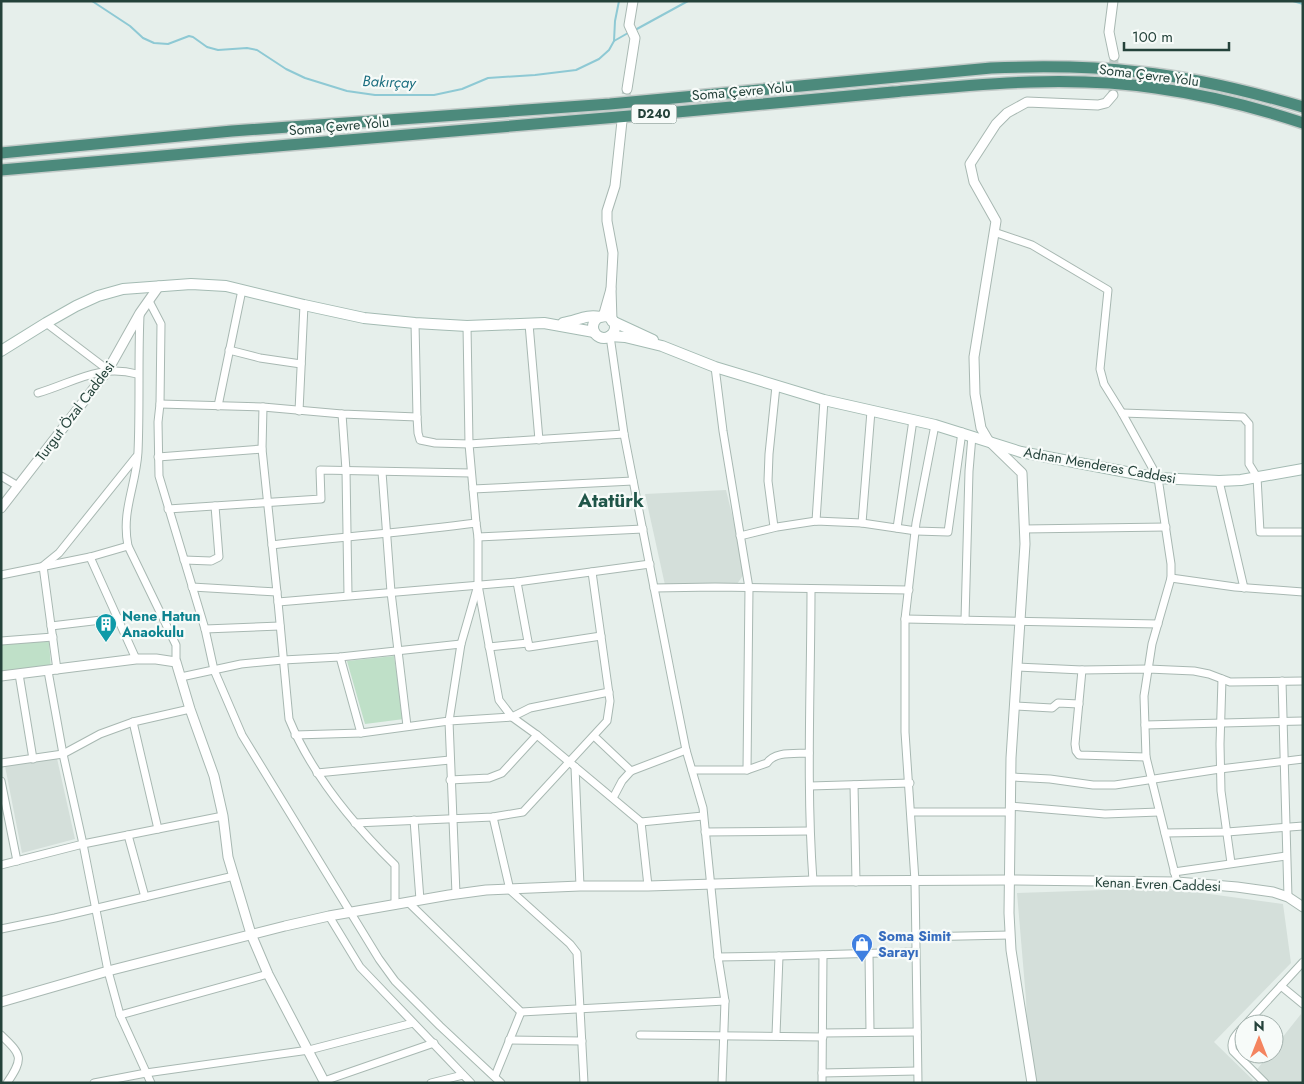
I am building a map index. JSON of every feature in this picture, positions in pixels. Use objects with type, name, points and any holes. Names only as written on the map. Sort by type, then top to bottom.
[{"type":"highway","name":"Soma Çevre Yolu","points":[[1,153],[232,131],[610,104],[991,68],[1041,66],[1138,71],[1230,87],[1303,107]]},
{"type":"highway","name":"Soma Çevre Yolu","points":[[1,170],[991,83],[1041,81],[1088,82],[1156,88],[1257,109],[1303,123]]},
{"type":"main road","points":[[1,351],[46,323],[98,296],[122,289],[191,284],[226,286],[304,306],[364,318],[415,323],[467,326],[557,324],[575,321],[585,316],[605,318],[662,346]]},
{"type":"main road","points":[[594,332],[593,325],[605,318]]},
{"type":"main road","points":[[605,318],[614,330],[610,336]]},
{"type":"main road","points":[[557,324],[594,332],[599,337],[625,337],[662,346]]},
{"type":"main road","name":"Adnan Menderes Caddesi","points":[[662,346],[715,367],[776,386],[824,400],[962,432],[1021,452],[1158,478],[1220,481],[1241,480],[1303,468]]},
{"type":"street","points":[[627,89],[635,38],[629,25],[634,1]]},
{"type":"street","points":[[1112,1],[1109,32],[1114,56]]},
{"type":"street","points":[[1032,1083],[1010,935],[1011,777],[1024,529],[1022,473],[988,440],[981,428],[974,394],[974,357],[996,221],[974,182],[970,164],[996,124],[1007,113],[1027,102],[1098,105],[1106,103],[1113,94]]},
{"type":"street","points":[[605,318],[611,289],[612,248],[607,211],[615,186],[622,121]]},
{"type":"street","points":[[994,232],[1032,245],[1108,290],[1100,369],[1104,384],[1158,478],[1171,564],[1171,578],[1152,644],[1144,696],[1146,757],[1177,882]]},
{"type":"street","name":"Turgut Özal Caddesi","points":[[1,508],[108,370],[140,313],[159,286]]},
{"type":"street","points":[[218,406],[242,290]]},
{"type":"street","points":[[150,301],[161,324],[159,476],[206,629],[214,670],[242,735],[379,959],[395,981],[501,1083]]},
{"type":"street","points":[[300,410],[304,306]]},
{"type":"street","points":[[140,313],[138,454],[125,530],[128,546],[176,645],[176,662],[190,709],[214,776],[223,816],[228,857],[251,934],[268,974],[325,1082],[434,1043]]},
{"type":"street","points":[[46,323],[108,370]]},
{"type":"street","points":[[415,323],[417,417],[420,440],[435,443],[469,444],[624,434]]},
{"type":"street","points":[[529,324],[538,440]]},
{"type":"street","points":[[467,326],[469,444],[478,537],[478,585],[499,700],[512,717],[537,735],[641,822],[648,886]]},
{"type":"street","points":[[610,336],[633,482],[686,750],[704,816],[718,957],[725,1001],[722,1083]]},
{"type":"street","points":[[229,350],[260,358],[301,364]]},
{"type":"street","points":[[715,367],[749,588],[747,770]]},
{"type":"street","points":[[38,393],[89,374],[108,370],[122,370],[138,374]]},
{"type":"street","points":[[774,527],[768,481],[768,454],[776,386]]},
{"type":"street","points":[[816,521],[824,400]]},
{"type":"street","points":[[160,404],[263,407],[342,414],[417,417]]},
{"type":"street","points":[[263,407],[262,449],[289,719],[295,735],[318,773],[355,823],[395,865],[395,905]]},
{"type":"street","points":[[862,524],[871,411]]},
{"type":"street","points":[[1122,413],[1243,418],[1249,424],[1249,464],[1257,477],[1260,532],[1303,532]]},
{"type":"street","points":[[342,414],[346,470],[348,595]]},
{"type":"street","points":[[897,528],[913,420]]},
{"type":"street","points":[[918,1083],[915,881],[905,710],[905,619],[916,531],[935,425]]},
{"type":"street","points":[[740,536],[774,527],[816,521],[862,524],[916,531],[948,532],[962,432]]},
{"type":"street","points":[[965,620],[969,471],[972,436]]},
{"type":"street","points":[[158,457],[262,449]]},
{"type":"street","points":[[43,566],[59,553],[138,454]]},
{"type":"street","points":[[168,509],[321,499],[320,470],[471,473]]},
{"type":"street","points":[[382,472],[391,592],[407,726]]},
{"type":"street","points":[[1,476],[18,486]]},
{"type":"street","points":[[1220,481],[1244,588]]},
{"type":"street","points":[[473,489],[633,482]]},
{"type":"street","points":[[184,560],[211,561],[219,558],[215,506]]},
{"type":"street","points":[[272,544],[347,536],[388,534],[476,523]]},
{"type":"street","points":[[1024,529],[1166,527]]},
{"type":"street","points":[[478,537],[643,529]]},
{"type":"street","points":[[1,575],[90,558],[128,546]]},
{"type":"street","points":[[90,558],[136,658]]},
{"type":"street","points":[[278,602],[517,582],[650,564]]},
{"type":"street","points":[[43,566],[53,637],[52,670],[63,754],[108,971],[120,1015],[151,1083]]},
{"type":"street","points":[[355,823],[493,818],[523,812],[572,765],[607,721],[610,701],[592,572]]},
{"type":"street","points":[[1171,578],[1244,588],[1303,592]]},
{"type":"street","points":[[517,582],[529,647],[601,636]]},
{"type":"street","points":[[456,894],[449,721],[461,644],[478,585]]},
{"type":"street","points":[[192,587],[277,592]]},
{"type":"street","points":[[654,588],[909,590]]},
{"type":"street","points":[[811,588],[809,831],[812,881]]},
{"type":"street","points":[[51,626],[118,618]]},
{"type":"street","points":[[905,619],[1158,624]]},
{"type":"street","points":[[206,629],[280,626]]},
{"type":"street","points":[[1,641],[53,637]]},
{"type":"street","points":[[489,648],[528,643]]},
{"type":"street","points":[[181,677],[241,664],[340,657],[461,644]]},
{"type":"street","points":[[340,657],[360,733]]},
{"type":"street","points":[[1,676],[136,658],[176,662]]},
{"type":"street","points":[[1017,667],[1082,670],[1148,669],[1194,672],[1208,674],[1230,682],[1303,681]]},
{"type":"street","points":[[1082,670],[1075,744],[1076,751],[1079,755],[1146,757]]},
{"type":"street","points":[[19,674],[33,759]]},
{"type":"street","points":[[1222,679],[1220,723],[1221,791],[1231,863]]},
{"type":"street","points":[[1282,681],[1288,897]]},
{"type":"street","points":[[295,735],[360,733],[449,721],[512,717],[530,708],[609,692]]},
{"type":"street","points":[[1014,706],[1052,708],[1058,704],[1079,704]]},
{"type":"street","points":[[1,763],[63,754],[100,734],[133,722],[190,709]]},
{"type":"street","points":[[1145,725],[1303,721]]},
{"type":"street","points":[[133,722],[158,829]]},
{"type":"street","points":[[450,780],[489,778],[502,773],[537,735]]},
{"type":"street","points":[[594,736],[631,771]]},
{"type":"street","points":[[613,798],[622,781],[631,771],[686,750]]},
{"type":"street","points":[[692,770],[747,770],[767,764],[771,758],[777,755],[809,753]]},
{"type":"street","points":[[318,773],[450,760]]},
{"type":"street","points":[[1011,777],[1050,779],[1093,785],[1115,785],[1220,769],[1303,760]]},
{"type":"street","points":[[572,765],[580,886]]},
{"type":"street","points":[[1,781],[17,861]]},
{"type":"street","points":[[810,786],[910,783]]},
{"type":"street","points":[[854,785],[856,882]]},
{"type":"street","points":[[911,812],[1010,809],[1105,814],[1159,812]]},
{"type":"street","points":[[1,865],[83,844],[223,816]]},
{"type":"street","points":[[641,822],[704,816]]},
{"type":"street","points":[[493,818],[510,890],[570,944],[577,953],[584,1083]]},
{"type":"street","points":[[414,820],[420,900]]},
{"type":"street","points":[[1164,833],[1226,832],[1303,826]]},
{"type":"street","points":[[705,832],[809,831]]},
{"type":"street","points":[[128,835],[145,897]]},
{"type":"street","points":[[1174,872],[1286,856]]},
{"type":"street","points":[[1,929],[234,876]]},
{"type":"street","name":"Kenan Evren Caddesi","points":[[1,1002],[108,971],[329,916],[456,894],[510,890],[580,886],[812,881],[1010,880],[1177,882],[1273,892],[1288,897],[1303,907]]},
{"type":"street","points":[[408,902],[520,1012],[725,1001]]},
{"type":"street","points":[[329,916],[360,967],[471,1083]]},
{"type":"street","points":[[915,937],[1010,935]]},
{"type":"street","points":[[718,957],[915,952]]},
{"type":"street","points":[[868,954],[870,1031]]},
{"type":"street","points":[[822,1083],[823,955]]},
{"type":"street","points":[[776,1035],[779,956]]},
{"type":"street","points":[[1255,1014],[1303,962]]},
{"type":"street","points":[[120,1015],[268,974]]},
{"type":"street","points":[[1281,986],[1303,1004]]},
{"type":"street","points":[[495,1076],[520,1012]]},
{"type":"street","points":[[94,1083],[146,1073],[309,1050],[413,1023]]},
{"type":"street","points":[[640,1035],[823,1035],[870,1031],[917,1032]]},
{"type":"street","points":[[1,1035],[16,1050],[19,1060],[17,1068],[7,1083]]},
{"type":"street","points":[[1234,1037],[1231,1045],[1234,1052]]},
{"type":"street","points":[[509,1040],[582,1041]]},
{"type":"street","points":[[1246,1064],[1265,1083]]},
{"type":"street","points":[[822,1073],[918,1071]]},
{"type":"street","points":[[431,1083],[463,1075]]},
{"type":"shaded area","points":[[726,490],[746,571],[737,584],[665,585],[645,494]]},
{"type":"shaded area","points":[[56,754],[75,839],[22,853],[4,761]]},
{"type":"shaded area","points":[[1165,888],[1283,904],[1291,963],[1241,1014],[1234,1014],[1234,1021],[1214,1042],[1234,1061],[1234,1064],[1237,1064],[1253,1080],[1251,1083],[1029,1083],[1026,999],[1017,893]]},
{"type":"shaded area","points":[[1301,1014],[1303,1083],[1269,1083],[1255,1072],[1261,1064],[1284,1064],[1284,1035]]},
{"type":"green space","points":[[49,641],[51,669],[1,674],[1,644]]},
{"type":"green space","points":[[394,656],[404,719],[365,724],[347,661]]},
{"type":"waterway","name":"Bakırçay","points":[[92,1],[130,26],[143,38],[154,43],[168,44],[189,36],[207,47],[218,50],[247,48],[257,50],[286,69],[305,78],[347,91],[375,95],[434,95],[462,89],[488,78],[576,70],[599,59],[609,50],[614,41],[628,33]]},
{"type":"waterway","points":[[614,41],[619,1]]},
{"type":"waterway","name":"Bakırçay","points":[[635,30],[688,1]]},
{"type":"waterway","name":"Bakırçay","points":[[1293,1],[1303,4]]},
{"type":"tunnel","points":[[1113,95],[1114,56]]},
{"type":"tunnel","points":[[622,121],[627,89]]},
{"type":"place","name":"Nene Hatun Anaokulu","points":[[106,643]]},
{"type":"place","name":"Soma Simit Sarayı","points":[[862,963]]},
{"type":"district","name":"Atatürk","points":[[611,500]]}]
